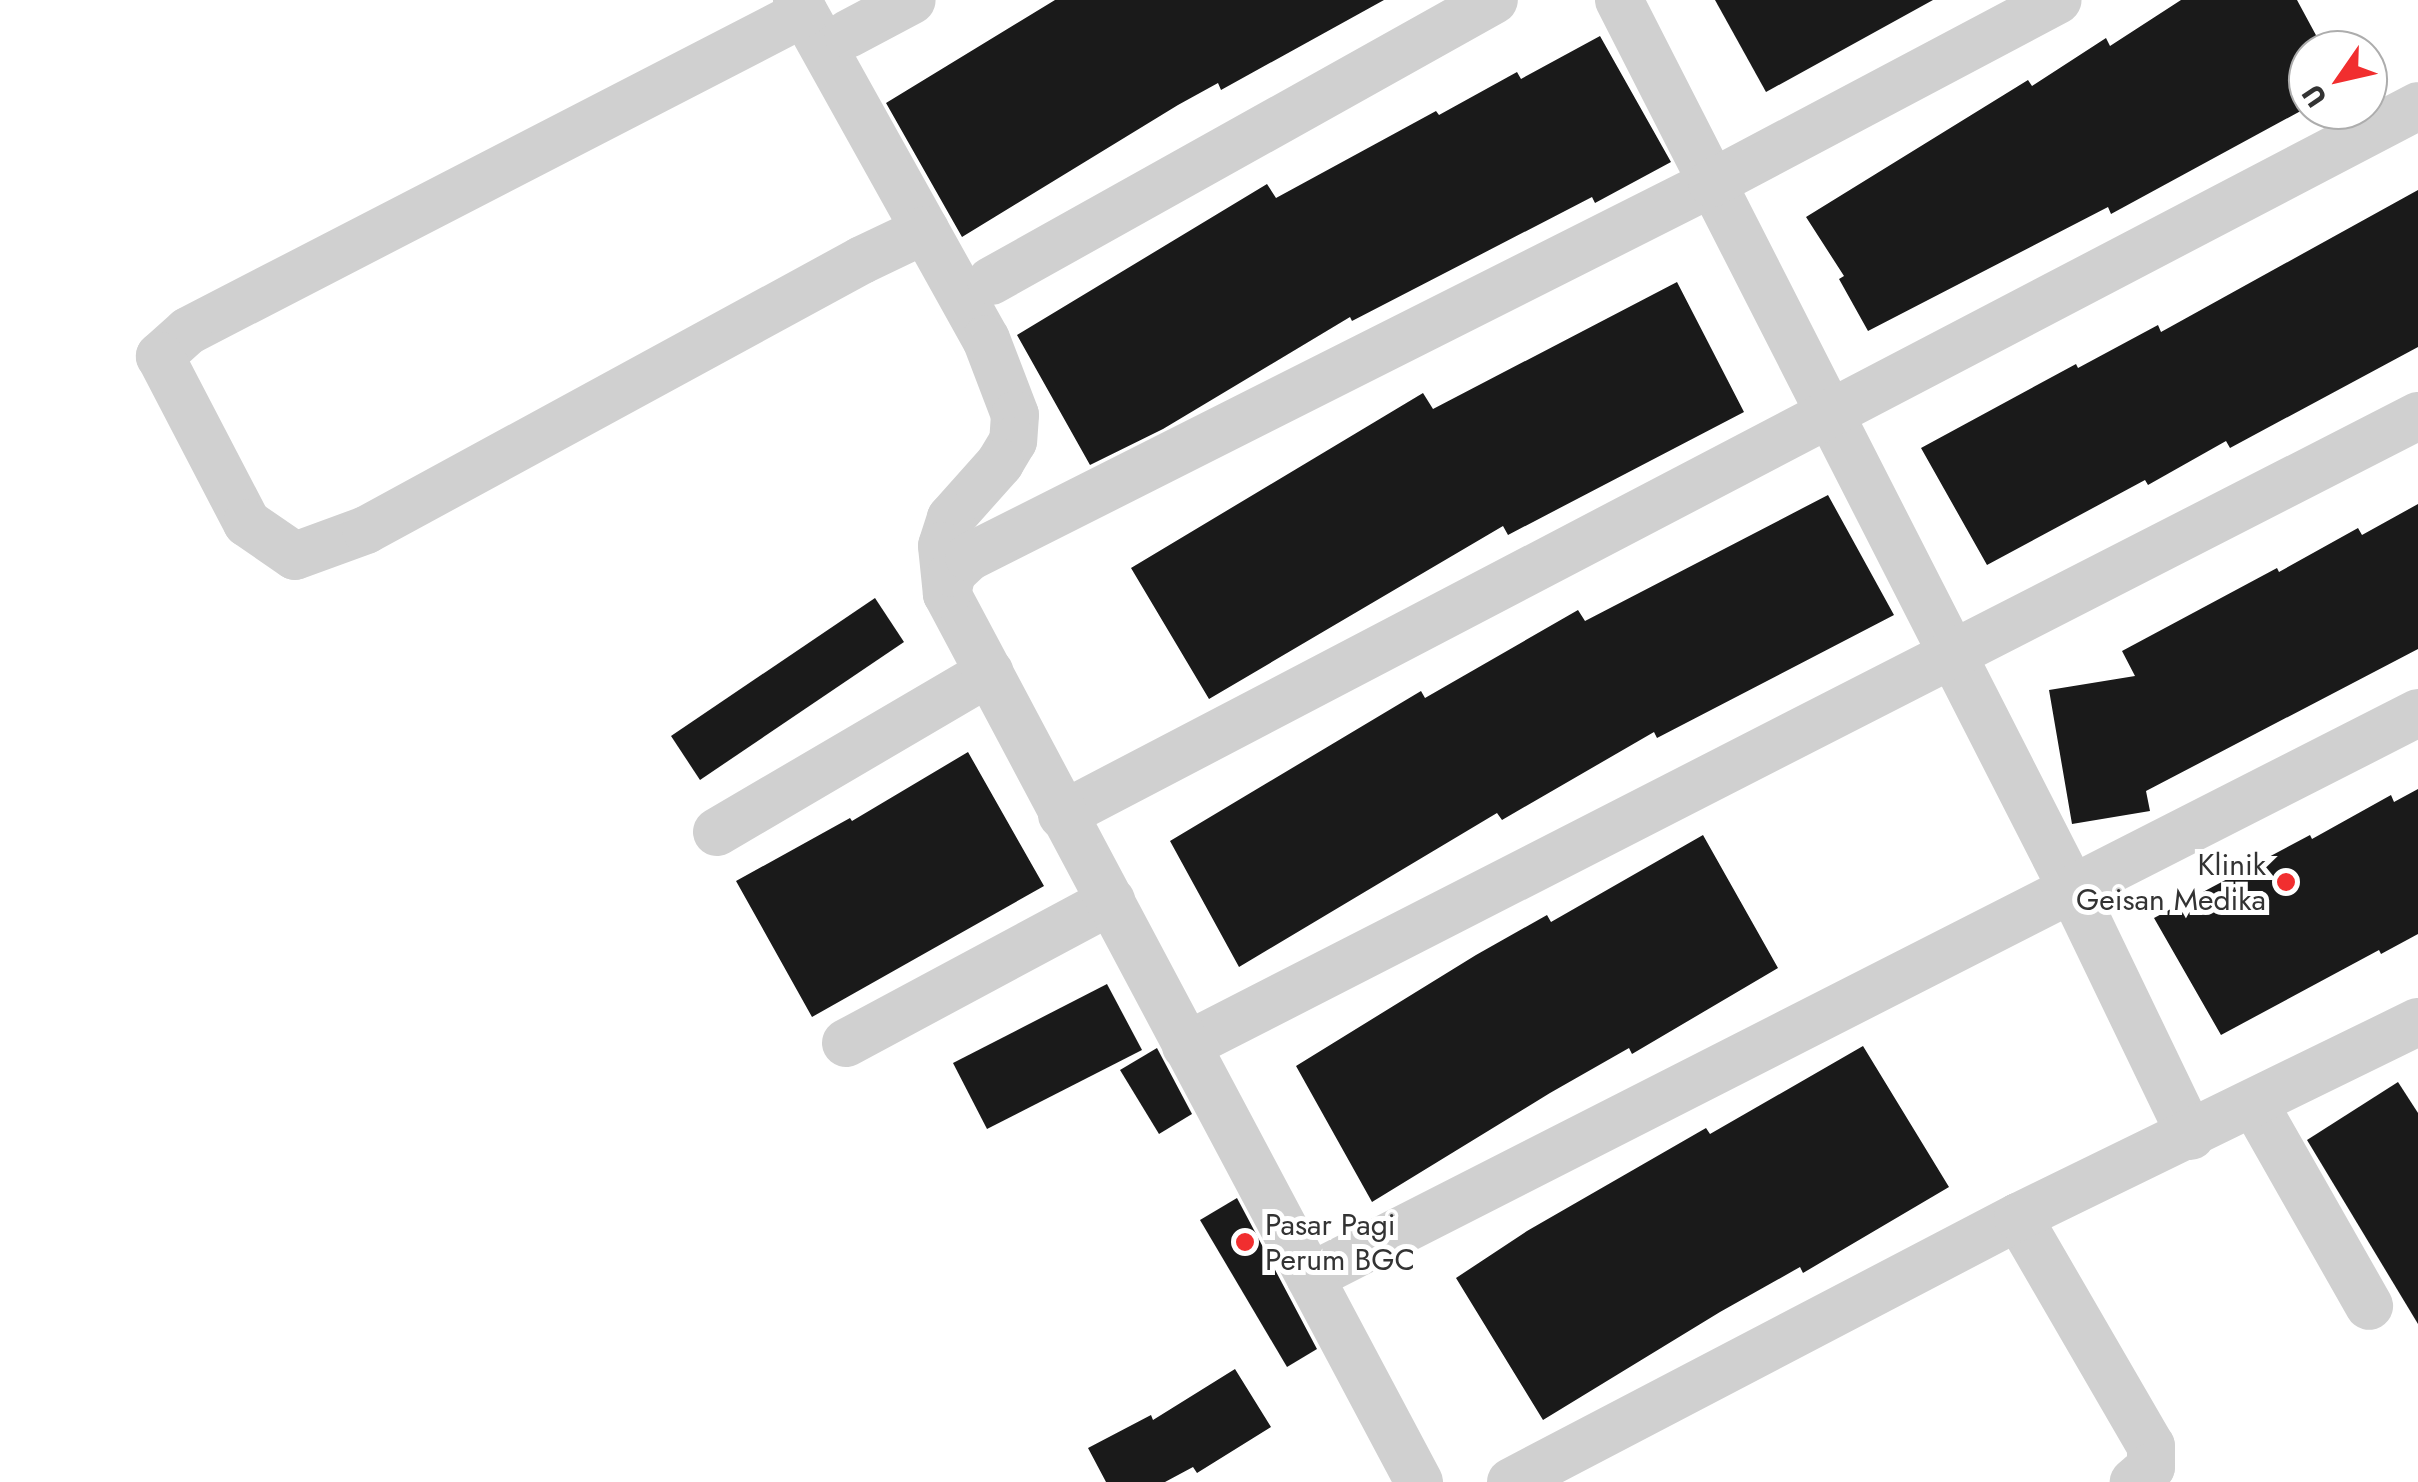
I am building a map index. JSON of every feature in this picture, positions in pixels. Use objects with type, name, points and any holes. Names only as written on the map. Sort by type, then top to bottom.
[{"type":"street","points":[[848,34],[912,0]]},
{"type":"street","points":[[1619,0],[2072,889],[2191,1136]]},
{"type":"street","points":[[947,594],[952,573],[970,557],[1712,183],[2057,0]]},
{"type":"street","points":[[991,281],[1480,3]]},
{"type":"street","points":[[925,230],[862,260],[366,530],[295,556],[247,523],[160,356],[188,330],[801,6],[986,339],[1015,414],[1014,441],[1000,463],[951,518],[942,546],[947,594],[1419,1482]]},
{"type":"street","points":[[1062,815],[2418,106]]},
{"type":"street","points":[[1186,1046],[2418,416]]},
{"type":"street","points":[[717,832],[990,672]]},
{"type":"street","points":[[1310,1276],[2418,713]]},
{"type":"street","points":[[846,1042],[1111,901]]},
{"type":"street","points":[[1511,1482],[2018,1218],[2418,1022]]},
{"type":"street","points":[[2255,1105],[2370,1306]]},
{"type":"street","points":[[2018,1218],[2151,1446],[2152,1467],[2134,1482]]},
{"type":"building","points":[[1055,0],[1384,0],[1221,90],[1218,83],[1178,105],[962,237],[886,103]]},
{"type":"building","points":[[1715,0],[1933,0],[1766,92]]},
{"type":"building","points":[[2181,0],[2297,0],[2313,30],[2288,30],[2288,118],[2111,214],[2108,207],[1868,331],[1839,279],[1844,276],[1806,217],[2028,80],[2032,86],[2106,38],[2110,46]]},
{"type":"building","points":[[1600,36],[1671,162],[1595,203],[1592,197],[1352,321],[1350,317],[1163,429],[1090,465],[1017,335],[1267,184],[1276,198],[1436,111],[1439,115],[1517,72],[1521,79]]},
{"type":"building","points":[[2418,190],[2418,347],[2230,448],[2226,441],[2148,485],[2145,480],[1987,565],[1921,448],[2076,364],[2078,368],[2158,325],[2161,332]]},
{"type":"building","points":[[1677,282],[1744,412],[1508,535],[1503,526],[1209,699],[1131,568],[1423,393],[1433,409]]},
{"type":"building","points":[[1828,495],[1894,615],[1657,738],[1654,732],[1502,820],[1497,813],[1239,967],[1170,841],[1421,691],[1425,698],[1578,610],[1585,621]]},
{"type":"building","points":[[2418,504],[2418,649],[2146,791],[2150,811],[2072,824],[2049,690],[2135,676],[2122,651],[2277,568],[2279,572],[2358,528],[2362,535]]},
{"type":"building","points":[[875,598],[904,642],[700,780],[671,736]]},
{"type":"building","points":[[968,752],[1044,886],[812,1017],[736,881],[850,818],[852,821]]},
{"type":"building","points":[[2418,789],[2418,934],[2381,954],[2379,950],[2221,1035],[2154,918],[2391,795],[2394,802]]},
{"type":"building","points":[[1703,835],[1778,968],[1632,1054],[1629,1048],[1550,1093],[1372,1202],[1296,1066],[1476,955],[1547,915],[1551,922]]},
{"type":"building","points":[[1107,984],[1142,1050],[987,1129],[953,1063]]},
{"type":"building","points":[[1863,1046],[1949,1187],[1803,1273],[1800,1267],[1720,1312],[1543,1420],[1456,1278],[1527,1231],[1706,1128],[1710,1134]]},
{"type":"building","points":[[1157,1048],[1192,1114],[1159,1134],[1120,1070]]},
{"type":"building","points":[[2398,1082],[2418,1113],[2418,1324],[2307,1140]]},
{"type":"building","points":[[1237,1198],[1317,1349],[1287,1367],[1200,1220]]},
{"type":"building","points":[[1235,1369],[1271,1427],[1197,1473],[1193,1467],[1165,1482],[1106,1482],[1088,1448],[1151,1415],[1153,1420]]},
{"type":"place","name":"Klinik Geisan Medika","points":[[2286,882]]},
{"type":"place","name":"Pasar Pagi Perum BGC","points":[[1245,1242]]}]
